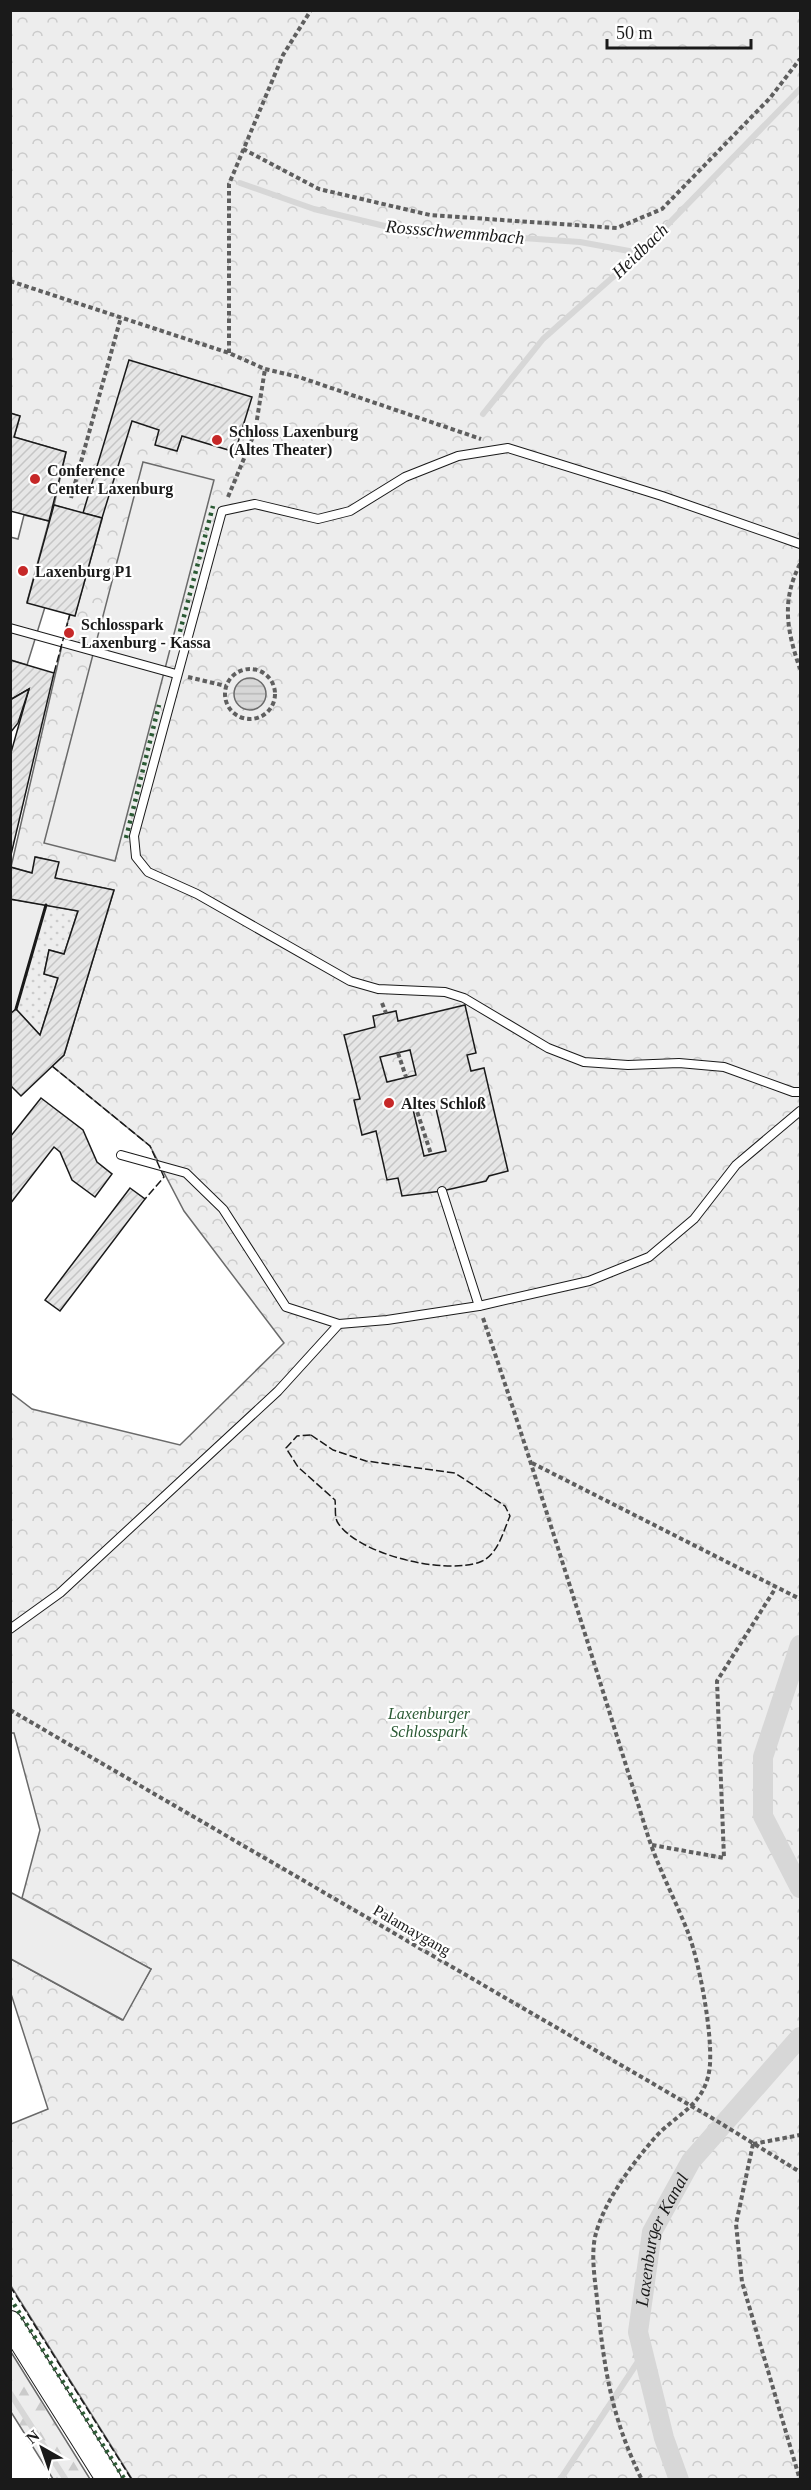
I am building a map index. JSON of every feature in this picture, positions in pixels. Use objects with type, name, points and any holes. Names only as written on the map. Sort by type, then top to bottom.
[{"type":"main road","points":[[10,2323],[109,2480]]},
{"type":"lane","points":[[801,544],[662,496],[508,448],[458,456],[405,477],[350,512],[318,519],[255,504],[222,511],[134,836],[136,857],[148,872],[197,894],[350,981],[378,989],[445,992],[464,998],[548,1048],[584,1062],[628,1065],[679,1063],[724,1067],[793,1092],[801,1092]]},
{"type":"lane","points":[[10,628],[176,674]]},
{"type":"lane","points":[[121,1155],[186,1173],[223,1209],[286,1307],[339,1324],[387,1320],[479,1306],[589,1281],[649,1257],[694,1220],[736,1165],[801,1110]]},
{"type":"lane","points":[[442,1191],[479,1306]]},
{"type":"lane","points":[[10,1629],[60,1593],[278,1390],[339,1324]]},
{"type":"path","points":[[229,353],[229,184],[283,56],[311,10]]},
{"type":"path","points":[[243,149],[319,189],[430,215],[617,228],[662,209],[770,98],[801,59]]},
{"type":"path","points":[[10,281],[229,353],[265,369],[299,376],[508,448]]},
{"type":"path","points":[[71,498],[121,317]]},
{"type":"path","points":[[222,511],[255,432],[265,369]]},
{"type":"path","points":[[801,564],[786,605],[794,650],[801,669]]},
{"type":"path","points":[[248,669],[262,672],[272,683],[275,696],[270,710],[261,717],[248,720],[234,714],[227,705],[226,687],[234,674],[248,669]]},
{"type":"path","points":[[176,674],[226,687]]},
{"type":"path","points":[[398,1053],[406,1077]]},
{"type":"path","points":[[415,1105],[431,1154]]},
{"type":"path","points":[[479,1306],[531,1463],[651,1845],[690,1938],[705,2011],[710,2064],[705,2087],[693,2107],[654,2138],[636,2162],[604,2212],[595,2239],[594,2270],[613,2410],[642,2480]]},
{"type":"path","points":[[531,1463],[776,1589],[801,1599]]},
{"type":"path","points":[[651,1845],[724,1858],[717,1681],[776,1589]]},
{"type":"path","name":"Palamaygang","points":[[10,1710],[801,2172]]},
{"type":"path","points":[[800,2480],[742,2282],[737,2252],[736,2224],[753,2144],[801,2135]]},
{"type":"green space","name":"Laxenburger Schlosspark","points":[[11,11],[800,11],[800,2479],[132,2479],[11,2286],[11,2124],[48,2109],[11,1994],[11,1959],[122,2020],[151,1969],[22,1898],[40,1830],[14,1733],[11,1733],[11,1393],[32,1409],[180,1445],[284,1343],[184,1211],[150,1146],[52,1066],[64,1055],[114,890],[55,878],[58,862],[36,857],[32,873],[11,867],[66,628],[70,614],[75,615],[102,519],[54,505],[66,452],[14,437],[20,416],[10,413]]},
{"type":"green space","points":[[46,905],[78,911],[64,954],[49,950],[44,974],[58,978],[40,1035],[16,1009]]},
{"type":"green space","points":[[11,2352],[90,2479],[53,2479],[11,2412]]},
{"type":"shaded area","points":[[143,462],[214,480],[115,861],[44,843]]},
{"type":"shaded area","name":"Laxenburg P1","points":[[24,515],[49,521],[27,602],[45,607],[27,665],[11,660],[10,537],[18,539]]},
{"type":"shaded area","points":[[250,678],[261,683],[266,694],[261,705],[250,710],[239,705],[234,694],[239,683]]},
{"type":"shaded area","points":[[10,899],[46,905],[16,1009],[10,1014]]},
{"type":"shaded area","points":[[10,1892],[151,1969],[123,2020],[11,1959]]},
{"type":"building","name":"Schloss Laxenburg (Altes Theater)","points":[[129,360],[252,397],[235,452],[182,436],[177,451],[155,445],[159,430],[132,421],[102,518],[83,513]]},
{"type":"building","name":"Conference Center Laxenburg","points":[[10,413],[20,416],[14,437],[66,452],[49,521],[10,511]]},
{"type":"building","points":[[54,505],[102,518],[75,616],[27,603]]},
{"type":"building","points":[[10,660],[54,673],[10,859],[10,756],[29,689],[10,700]]},
{"type":"building","points":[[29,689],[18,723],[10,733],[10,700]]},
{"type":"building","points":[[35,857],[59,862],[55,878],[114,890],[64,1055],[21,1096],[10,1085],[10,1014],[16,1009],[40,1035],[58,978],[44,974],[49,950],[64,954],[78,911],[10,899],[10,867],[32,873]]},
{"type":"building","name":"Altes Schloß","points":[[465,1005],[476,1053],[467,1055],[471,1071],[484,1068],[508,1171],[489,1176],[486,1181],[442,1191],[402,1196],[398,1178],[387,1180],[376,1131],[362,1135],[354,1100],[360,1099],[344,1035],[375,1027],[373,1016],[396,1011],[398,1021]],"holes":[[[410,1050],[416,1075],[387,1082],[380,1057]],[[434,1100],[446,1151],[424,1156],[412,1105]]]},
{"type":"building","points":[[41,1098],[83,1130],[97,1162],[112,1174],[95,1197],[72,1180],[60,1152],[54,1147],[10,1204],[10,1137]]},
{"type":"building","points":[[130,1188],[145,1199],[60,1311],[45,1300]]},
{"type":"waterway","name":"Heidbach","points":[[483,414],[543,339],[640,253],[800,89]]},
{"type":"waterway","name":"Rossschwemmbach","points":[[240,183],[314,209],[397,229],[580,242],[640,253]]},
{"type":"waterway","name":"Laxenburger Kanal","points":[[800,1645],[763,1757],[763,1816],[800,1888]]},
{"type":"waterway","name":"Laxenburger Kanal","points":[[679,2480],[664,2438],[638,2332],[652,2232],[691,2161],[800,2037]]},
{"type":"waterway","points":[[560,2480],[643,2354]]},
{"type":"waterway","points":[[10,2393],[66,2480]]},
{"type":"hedge","points":[[178,639],[213,506]]},
{"type":"hedge","points":[[126,838],[159,705]]},
{"type":"hedge","points":[[10,2298],[125,2480]]},
{"type":"fence","points":[[54,673],[70,614]]},
{"type":"fence","points":[[52,1066],[150,1146],[164,1177],[145,1199]]},
{"type":"fence","points":[[311,1435],[333,1450],[366,1461],[455,1473],[505,1506],[510,1516],[496,1549],[480,1562],[446,1566],[404,1559],[364,1544],[338,1523],[335,1500],[298,1467],[286,1448],[297,1436],[311,1435]]},
{"type":"fence","points":[[10,2286],[132,2480]]},
{"type":"wall","points":[[16,1009],[46,905]]},
{"type":"place","name":"Schloss Laxenburg (Altes Theater)","points":[[217,440]]},
{"type":"place","name":"Conference Center Laxenburg","points":[[35,479]]},
{"type":"place","name":"Laxenburg P1","points":[[23,571]]},
{"type":"place","name":"Schlosspark Laxenburg - Kassa","points":[[69,633]]},
{"type":"place","name":"Altes Schloß","points":[[389,1103]]}]
